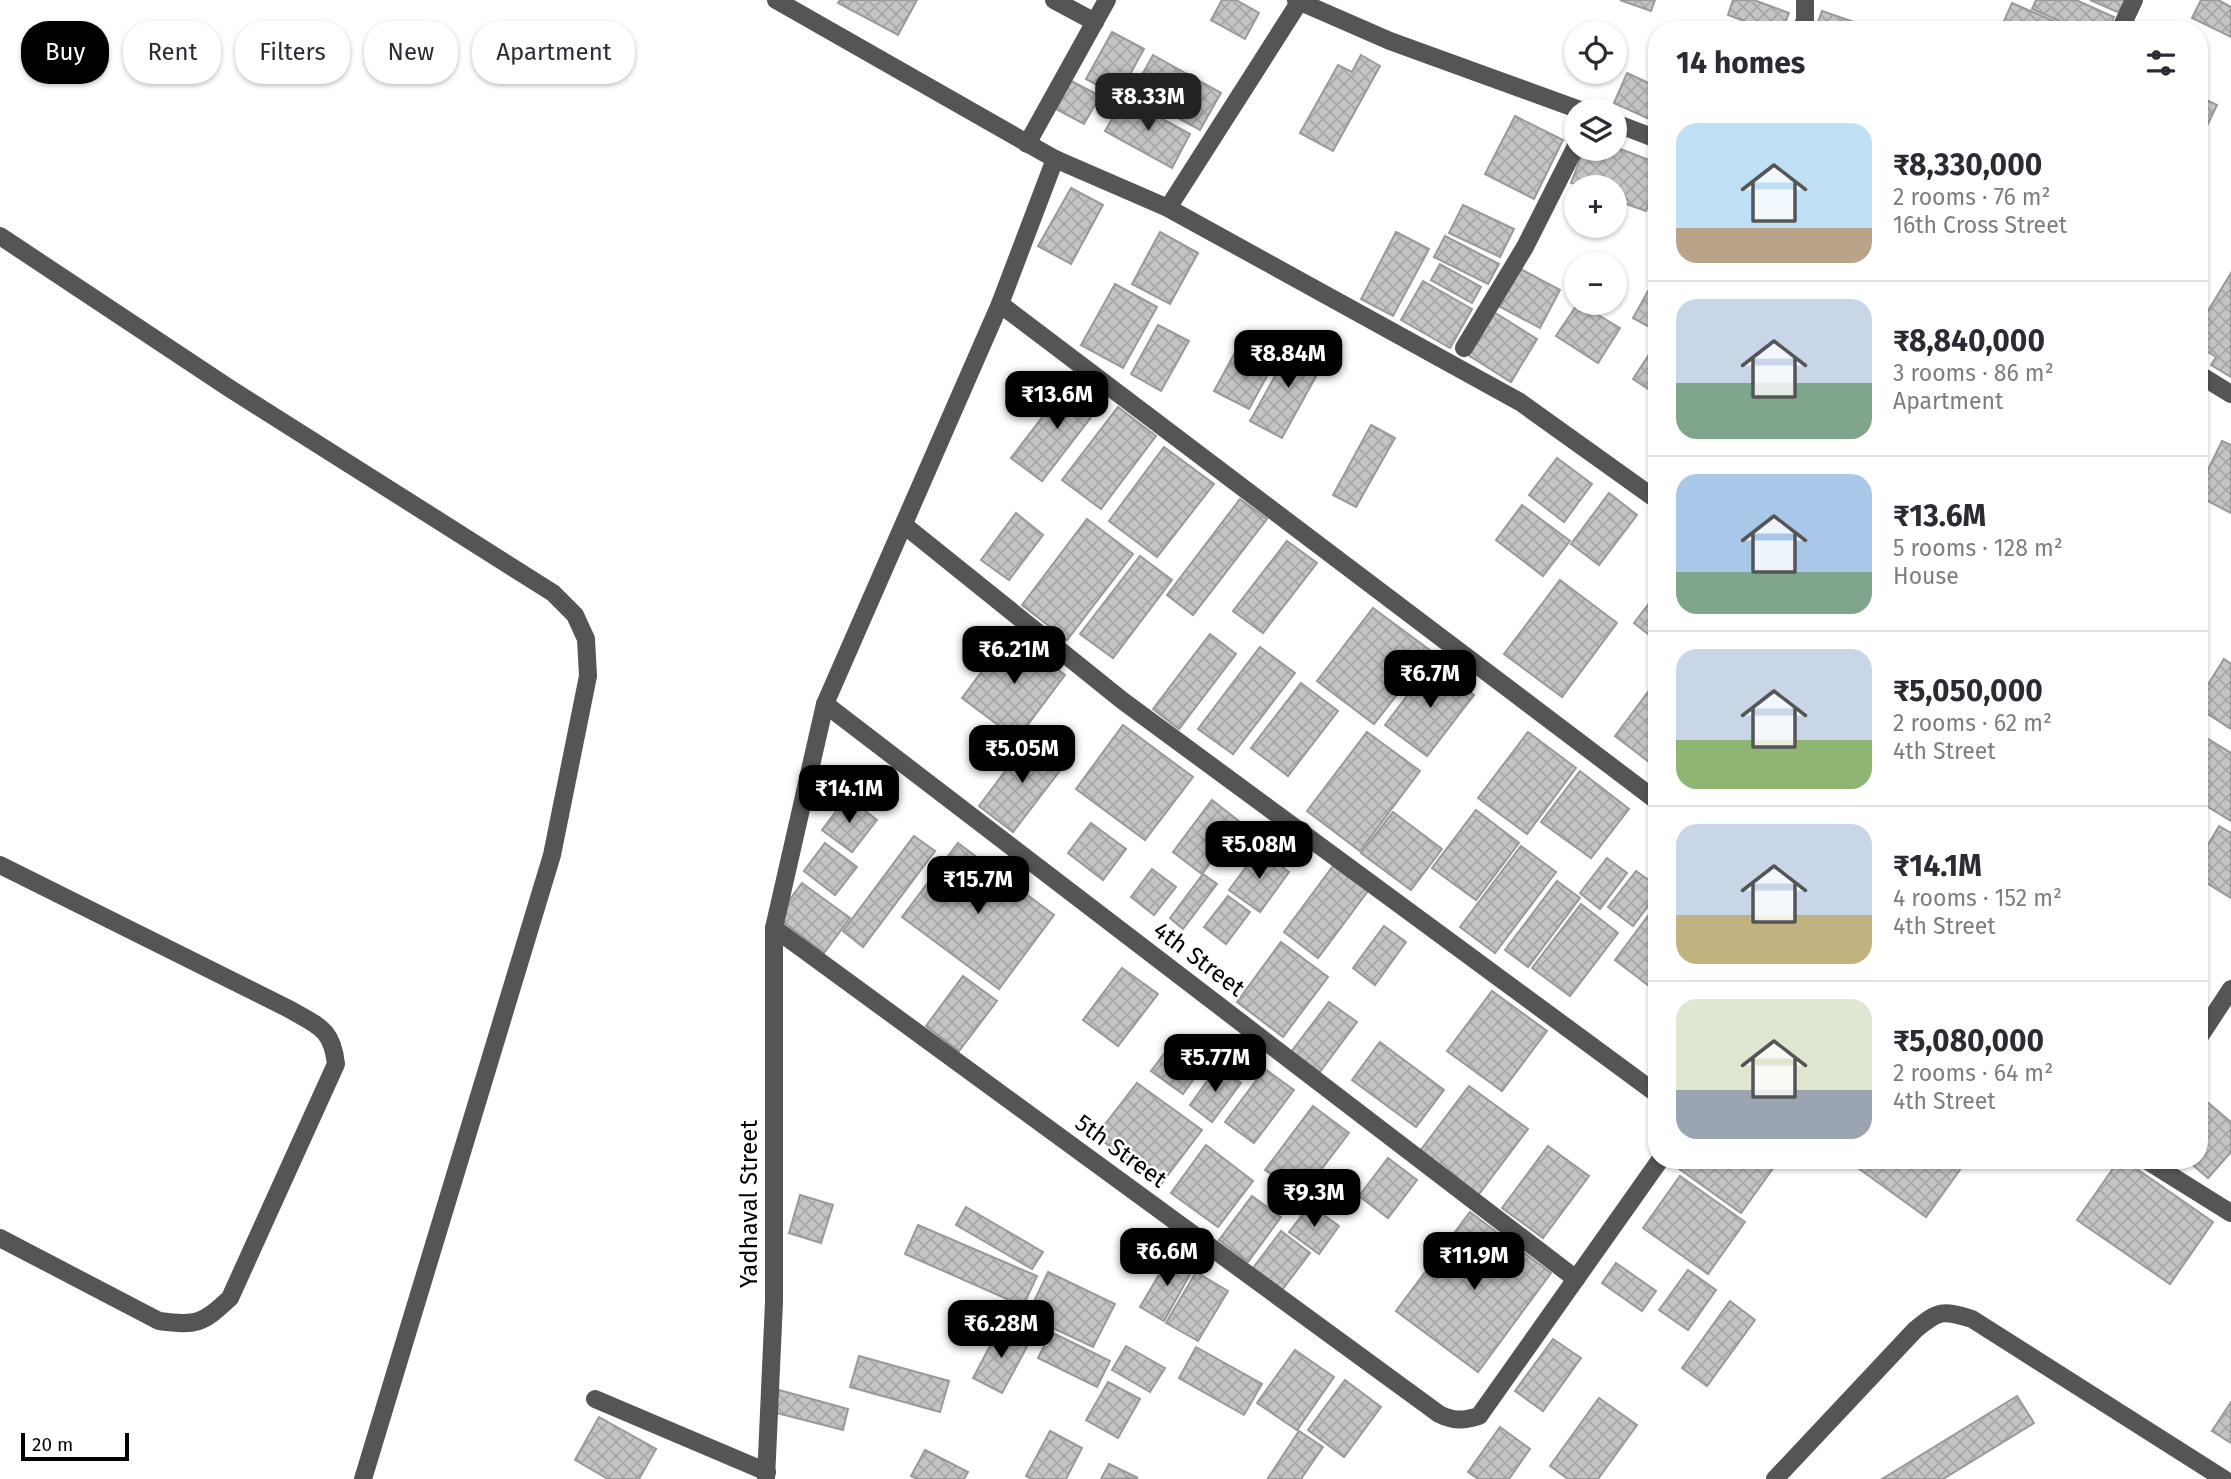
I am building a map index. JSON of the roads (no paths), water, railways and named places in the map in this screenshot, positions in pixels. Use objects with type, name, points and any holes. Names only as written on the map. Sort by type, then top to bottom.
[{"type":"street","points":[[776,0],[1027,144],[1168,208],[1520,402],[1648,494]]},
{"type":"street","points":[[1054,0],[1095,22]]},
{"type":"street","points":[[1027,144],[1107,0]]},
{"type":"street","points":[[1805,0],[1805,21]]},
{"type":"street","points":[[2124,21],[2134,0]]},
{"type":"street","points":[[1168,208],[1298,1],[1390,41],[1564,104]]},
{"type":"street","points":[[1627,128],[1648,136]]},
{"type":"street","name":"Yadhaval Street","points":[[766,1475],[774,1302],[774,928],[825,704],[1000,304],[1055,159]]},
{"type":"street","points":[[1464,348],[1525,247],[1568,161]]},
{"type":"street","points":[[0,236],[229,388],[553,593],[575,615],[586,639],[588,676],[552,855],[363,1479]]},
{"type":"street","points":[[1000,304],[1648,795]]},
{"type":"street","points":[[2208,380],[2231,394]]},
{"type":"street","points":[[904,525],[1124,701],[1648,1087]]},
{"type":"street","name":"4th Street","points":[[825,704],[1576,1279]]},
{"type":"street","points":[[0,865],[301,1016],[324,1030],[334,1045],[336,1064],[230,1298],[208,1319],[186,1325],[159,1321],[0,1238]]},
{"type":"street","name":"5th Street","points":[[774,928],[1439,1414],[1450,1419],[1464,1420],[1479,1416],[1576,1279]]},
{"type":"street","points":[[2208,1024],[2231,989]]},
{"type":"street","points":[[1576,1279],[1654,1169]]},
{"type":"street","points":[[2160,1169],[2231,1213]]},
{"type":"street","points":[[1775,1479],[1915,1330],[1933,1315],[1950,1312],[1972,1319],[2224,1479]]},
{"type":"street","points":[[595,1399],[766,1475]]}]
